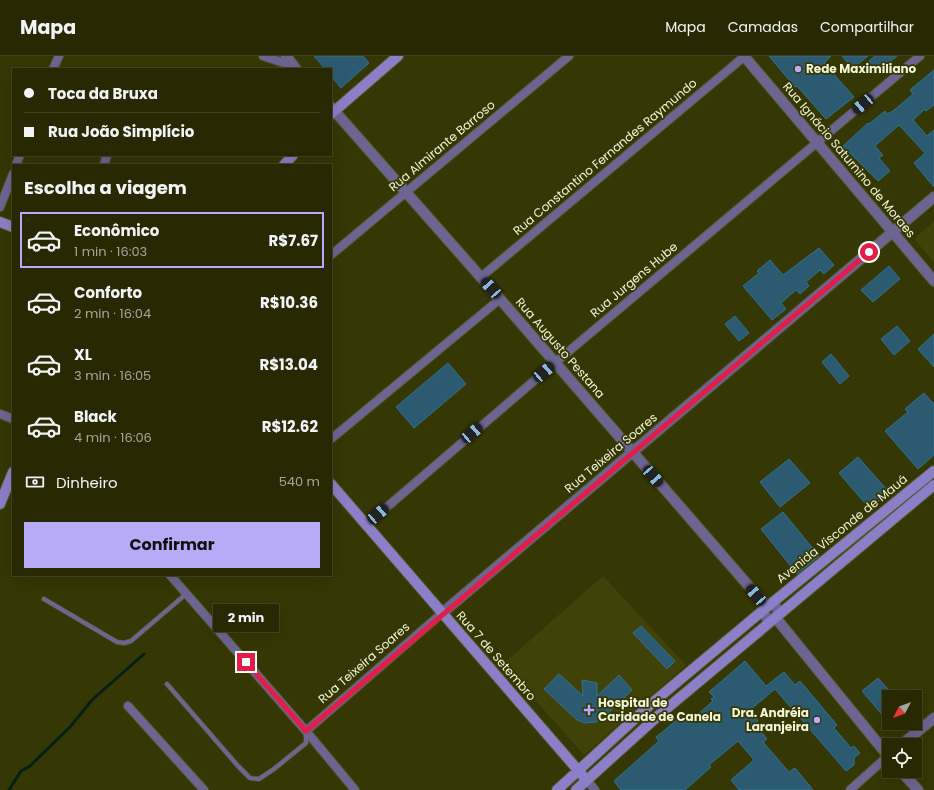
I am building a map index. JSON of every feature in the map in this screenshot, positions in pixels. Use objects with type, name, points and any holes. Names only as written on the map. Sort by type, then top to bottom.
[{"type":"main road","points":[[332,111],[398,56]]},
{"type":"main road","points":[[285,164],[292,156]]},
{"type":"main road","points":[[0,222],[12,227]]},
{"type":"main road","name":"Avenida Visconde de Mauá","points":[[556,790],[579,771],[651,704],[934,471]]},
{"type":"main road","points":[[0,504],[12,474]]},
{"type":"main road","name":"Rua 7 de Setembro","points":[[332,485],[587,780]]},
{"type":"main road","name":"Avenida Visconde de Mauá","points":[[576,790],[659,714],[934,485]]},
{"type":"main road","points":[[651,704],[659,714]]},
{"type":"street","points":[[53,68],[59,56]]},
{"type":"street","points":[[263,56],[295,67]]},
{"type":"street","points":[[286,56],[295,67]]},
{"type":"street","name":"Rua Almirante Barroso","points":[[332,254],[569,56]]},
{"type":"street","name":"Rua Ignácio Saturnino de Moraes","points":[[745,56],[934,280]]},
{"type":"street","name":"Rua Constantino Fernandes Raymundo","points":[[481,277],[745,56]]},
{"type":"street","name":"Rua Jurgens Hube","points":[[366,525],[556,362],[920,56]]},
{"type":"street","name":"Rua Augusto Pestana","points":[[332,111],[500,298],[767,607]]},
{"type":"street","points":[[0,207],[12,177]]},
{"type":"street","name":"Rua Teixeira Soares","points":[[306,731],[934,197]]},
{"type":"street","points":[[332,438],[500,298]]},
{"type":"street","points":[[0,414],[12,419]]},
{"type":"street","points":[[171,576],[306,731],[355,790]]},
{"type":"street","points":[[767,607],[771,605],[776,608],[778,612],[775,617],[882,747]]},
{"type":"street","points":[[128,706],[204,790]]},
{"type":"street","points":[[910,738],[934,718]]},
{"type":"street","points":[[850,790],[882,762]]},
{"type":"street","points":[[907,778],[918,790]]},
{"type":"street","name":"Rua 7 de Setembro","points":[[587,780],[595,790]]},
{"type":"lane","points":[[44,599],[117,642],[124,643],[130,641],[187,594]]},
{"type":"lane","points":[[167,684],[250,778],[259,779],[306,743],[306,731]]},
{"type":"shaded area","points":[[934,221],[934,262],[914,239]]},
{"type":"shaded area","name":"Hospital de Caridade de Canela","points":[[603,576],[686,665],[584,755],[503,664]]},
{"type":"building","points":[[314,56],[363,56],[369,63],[341,88],[332,77],[332,68],[324,68]]},
{"type":"building","points":[[769,56],[831,56],[824,63],[854,97],[826,119],[797,86],[795,87]]},
{"type":"building","points":[[842,56],[868,56],[852,69]]},
{"type":"building","points":[[875,56],[897,56],[878,72],[869,61]]},
{"type":"building","points":[[934,70],[934,105],[926,111],[925,109],[913,120],[927,136],[934,130],[934,187],[914,163],[925,153],[899,125],[875,146],[883,155],[879,158],[890,171],[878,181],[843,146],[868,123],[869,124],[885,111],[887,114],[893,111],[913,94],[910,90]]},
{"type":"building","points":[[819,248],[834,265],[824,274],[820,270],[806,282],[809,286],[800,294],[796,290],[781,303],[786,309],[772,320],[743,286],[759,273],[757,271],[770,260],[783,275]]},
{"type":"building","points":[[889,266],[900,279],[873,302],[861,290]]},
{"type":"building","points":[[735,316],[749,333],[739,341],[725,324]]},
{"type":"building","points":[[897,326],[910,341],[894,355],[881,339]]},
{"type":"building","points":[[934,334],[934,367],[918,349]]},
{"type":"building","points":[[831,354],[849,376],[840,384],[822,362]]},
{"type":"building","points":[[448,363],[466,384],[414,428],[396,407]]},
{"type":"building","points":[[924,393],[934,404],[934,455],[918,469],[885,431],[908,412],[905,409]]},
{"type":"building","points":[[858,457],[889,492],[870,509],[839,473]]},
{"type":"building","points":[[789,459],[810,483],[780,507],[760,482]]},
{"type":"building","points":[[783,512],[819,556],[797,574],[761,529]]},
{"type":"building","points":[[641,626],[675,661],[667,669],[633,633]]},
{"type":"building","points":[[745,661],[766,686],[784,672],[795,685],[800,681],[837,725],[834,728],[851,748],[854,746],[860,753],[854,758],[854,765],[846,771],[775,689],[750,710],[758,721],[755,724],[767,739],[763,742],[789,772],[795,768],[813,790],[739,790],[731,780],[754,760],[738,741],[709,765],[711,767],[685,790],[621,790],[614,781],[659,741],[656,737],[682,716],[688,723],[713,701],[711,699],[714,697],[709,692]]},
{"type":"building","points":[[559,674],[583,696],[582,680],[597,683],[597,696],[619,675],[632,690],[603,718],[596,722],[585,723],[577,720],[544,689]]},
{"type":"building","points":[[878,678],[889,690],[882,690],[882,715],[862,691]]},
{"type":"waterway","points":[[9,790],[21,771],[30,766],[70,727],[92,700],[144,654]]},
{"type":"place","name":"Rede Maximiliano","points":[[798,69]]},
{"type":"place","name":"Hospital de Caridade de Canela","points":[[589,710]]},
{"type":"place","name":"Dra. Andréia Laranjeira","points":[[817,720]]},
{"type":"route","points":[[246,662],[306,731],[869,252]]}]
